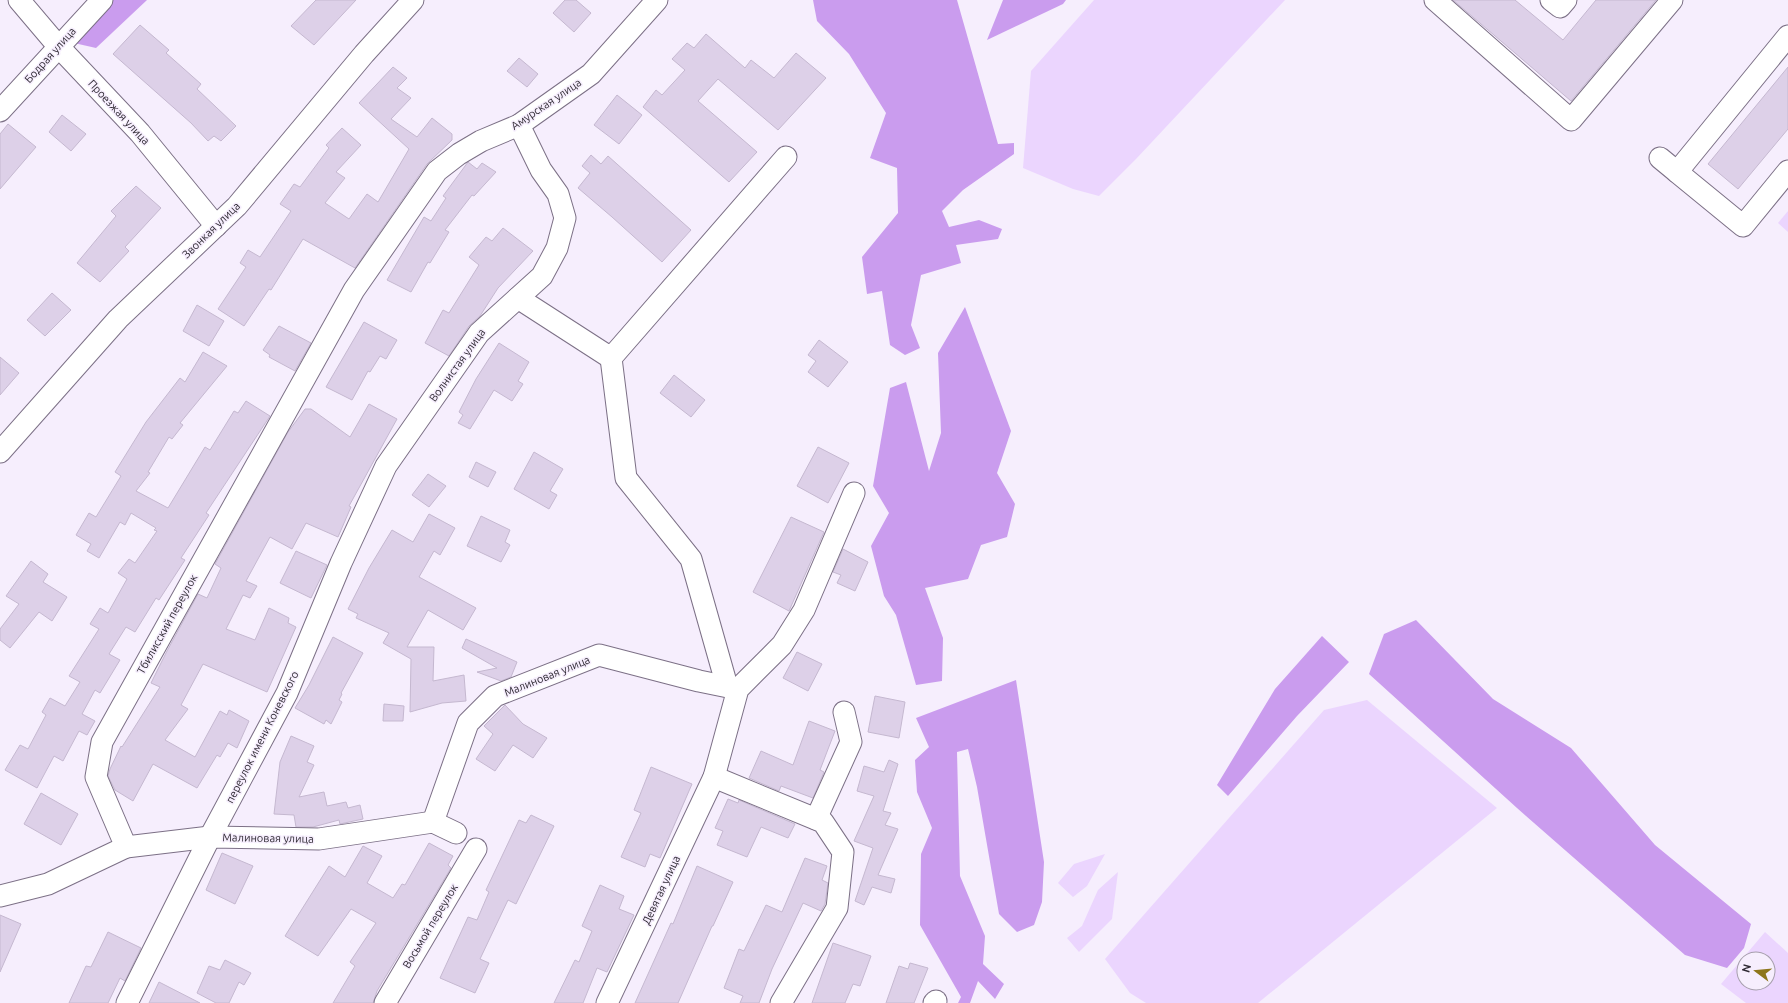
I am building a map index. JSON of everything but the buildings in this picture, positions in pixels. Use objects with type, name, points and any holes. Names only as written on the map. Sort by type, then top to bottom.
[{"type":"street","name":"Проезжая улица","points":[[19,0],[58,46],[140,133],[216,226]]},
{"type":"street","name":"Бодрая улица","points":[[0,111],[58,46],[102,0]]},
{"type":"street","name":"Звонкая улица","points":[[0,452],[118,318],[237,206],[364,54],[413,0]]},
{"type":"street","name":"Амурская улица","points":[[354,290],[437,171],[459,154],[480,142],[519,125],[591,74],[657,0]]},
{"type":"street","points":[[1435,0],[1571,120],[1672,0]]},
{"type":"street","points":[[1551,0],[1560,7],[1566,0]]},
{"type":"street","points":[[1678,172],[1788,36]]},
{"type":"street","name":"Волнистая улица","points":[[427,406],[479,333],[542,276],[557,248],[565,218],[558,194],[541,170],[519,125]]},
{"type":"street","points":[[786,157],[611,358],[626,478],[691,559],[732,687],[782,645],[804,610],[854,493]]},
{"type":"street","points":[[1660,158],[1743,226],[1788,171]]},
{"type":"street","name":"Тбилисский переулок","points":[[126,847],[96,776],[102,742],[354,290]]},
{"type":"street","points":[[518,298],[611,358]]},
{"type":"street","name":"переулок имени Коневского","points":[[127,1003],[210,837],[287,693],[341,564],[386,466],[427,406]]},
{"type":"street","name":"Малиновая улица","points":[[126,847],[210,837],[319,839],[433,822],[468,723],[495,696],[599,655],[699,681],[732,687]]},
{"type":"street","name":"Девятая улица","points":[[607,1003],[714,777],[732,687]]},
{"type":"street","points":[[816,819],[851,742],[844,712]]},
{"type":"street","points":[[714,777],[823,822],[843,852],[837,908],[781,1003]]},
{"type":"street","points":[[433,822],[456,833]]},
{"type":"street","points":[[0,896],[48,884],[126,847]]},
{"type":"street","name":"Восьмой переулок","points":[[385,1003],[476,849]]},
{"type":"shaded area","points":[[113,0],[147,0],[96,48],[74,43]]},
{"type":"shaded area","points":[[813,0],[957,0],[998,144],[1014,143],[1014,154],[963,190],[942,211],[949,227],[979,220],[1002,229],[998,239],[956,245],[961,263],[921,275],[911,325],[920,348],[905,355],[890,345],[882,291],[867,294],[862,257],[898,213],[897,168],[870,158],[886,113],[849,54],[817,21]]},
{"type":"shaded area","points":[[1003,0],[1066,0],[1063,4],[987,40]]},
{"type":"shaded area","points":[[1094,0],[1285,0],[1136,159],[1099,196],[1073,189],[1023,168],[1031,71]]},
{"type":"shaded area","points":[[1788,211],[1788,232],[1778,223]]},
{"type":"shaded area","points":[[965,307],[1011,431],[997,473],[1015,504],[1007,537],[981,545],[968,579],[925,588],[943,638],[942,681],[916,685],[896,615],[884,596],[871,546],[889,513],[873,486],[890,388],[906,382],[929,471],[941,433],[938,353]]},
{"type":"shaded area","points":[[1416,620],[1493,699],[1571,748],[1655,845],[1751,924],[1744,948],[1741,951],[1736,951],[1736,957],[1727,968],[1685,955],[1517,808],[1369,674],[1384,634]]},
{"type":"shaded area","points":[[1322,636],[1349,662],[1297,716],[1228,796],[1217,785],[1275,689]]},
{"type":"shaded area","points":[[1016,680],[1044,862],[1042,902],[1034,925],[1017,932],[999,914],[977,787],[968,749],[957,752],[960,876],[985,936],[983,964],[1004,984],[995,999],[978,981],[970,1003],[958,1003],[961,997],[920,925],[921,854],[932,828],[917,792],[915,760],[929,747],[916,718]]},
{"type":"shaded area","points":[[1367,700],[1497,808],[1258,1003],[1146,1003],[1130,993],[1105,959],[1324,710]]},
{"type":"shaded area","points":[[1105,854],[1087,886],[1073,897],[1058,883],[1074,864]]},
{"type":"shaded area","points":[[1118,872],[1112,919],[1079,952],[1067,938],[1082,926],[1098,890]]},
{"type":"shaded area","points":[[1765,932],[1788,953],[1788,1003],[1746,1003],[1721,984],[1736,966],[1736,991],[1776,991],[1776,951],[1749,951]]}]
